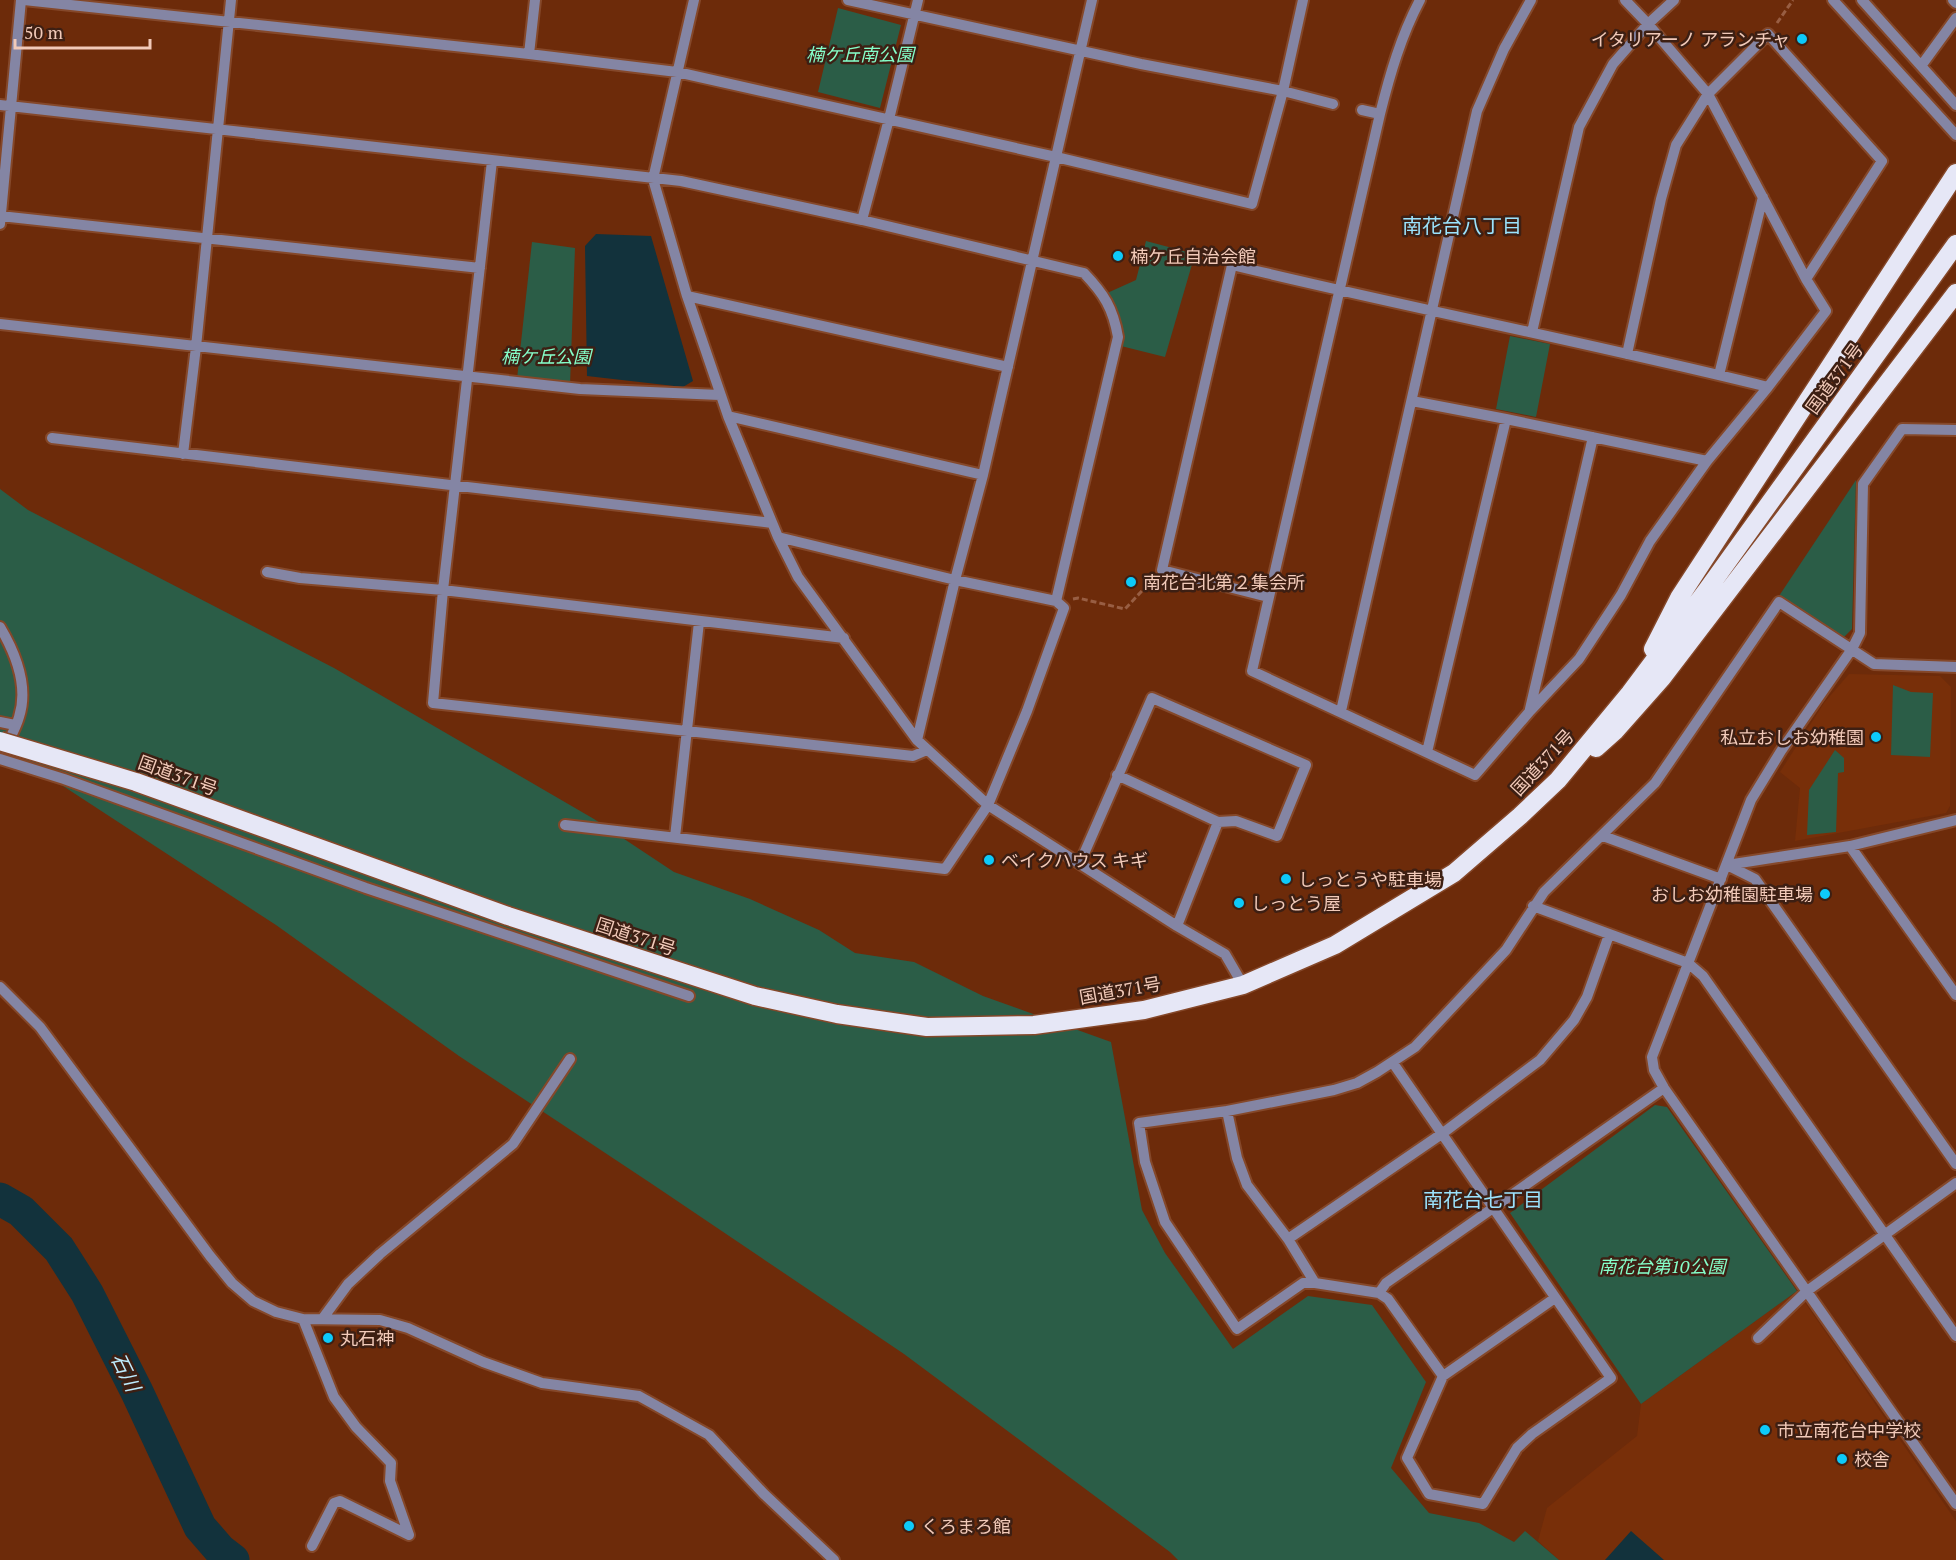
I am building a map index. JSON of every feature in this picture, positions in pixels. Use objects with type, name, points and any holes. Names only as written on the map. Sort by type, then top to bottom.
[{"type":"highway","points":[[1630,693],[1679,598],[1956,173]]},
{"type":"highway","name":"国道371号","points":[[0,741],[136,782],[519,920],[755,996],[837,1014],[927,1027],[1034,1025],[1144,1010],[1243,985],[1335,945],[1454,873],[1558,780],[1630,693],[1707,590],[1956,244]]},
{"type":"highway","points":[[1558,780],[1616,731],[1662,678],[1956,293]]},
{"type":"street","points":[[480,268],[0,218],[23,0],[530,54],[676,72],[1056,157],[1252,204],[1283,91],[1300,2]]},
{"type":"street","points":[[183,454],[231,0]]},
{"type":"street","points":[[530,54],[535,0]]},
{"type":"street","points":[[694,0],[676,72],[654,179],[687,296],[720,395],[772,523],[798,577],[917,740],[927,750],[988,805],[1176,926],[1225,954],[1243,985]]},
{"type":"street","points":[[848,0],[1141,64],[1283,91],[1333,104]]},
{"type":"street","points":[[862,220],[918,0]]},
{"type":"street","points":[[917,740],[983,475],[1092,0]]},
{"type":"street","points":[[1420,0],[1409,20],[1394,59],[1380,114],[1252,671],[1475,775],[1530,711],[1580,659],[1621,595],[1650,541],[1707,461],[1826,311],[1806,279],[1708,94],[1625,0]]},
{"type":"street","points":[[1341,711],[1478,111],[1504,49],[1531,0]]},
{"type":"street","points":[[1532,332],[1580,128],[1613,64],[1648,24],[1674,0]]},
{"type":"street","points":[[1833,0],[1956,135]]},
{"type":"street","points":[[1862,0],[1956,105]]},
{"type":"street","points":[[1953,0],[1956,3]]},
{"type":"street","points":[[1921,66],[1956,18]]},
{"type":"street","points":[[1627,354],[1661,199],[1676,146],[1708,94],[1768,34],[1882,161],[1806,279]]},
{"type":"street","points":[[0,105],[681,181],[862,220],[1084,273],[1099,289],[1114,315],[1118,337],[1056,601]]},
{"type":"street","points":[[1362,110],[1380,114]]},
{"type":"street","points":[[492,161],[443,590],[434,703],[913,756],[927,750]]},
{"type":"street","points":[[1719,375],[1763,197]]},
{"type":"street","points":[[1268,597],[1162,570],[1232,265],[1768,387]]},
{"type":"street","points":[[687,296],[1008,367]]},
{"type":"street","points":[[0,324],[580,389],[720,395]]},
{"type":"street","points":[[1412,401],[1707,461]]},
{"type":"street","points":[[728,416],[983,475]]},
{"type":"street","points":[[1427,752],[1506,419]]},
{"type":"street","points":[[1956,430],[1902,429],[1863,484],[1860,633],[1852,649],[1781,751],[1752,800],[1652,1057],[1654,1070],[1664,1088],[1956,1504]]},
{"type":"street","points":[[1530,711],[1593,437]]},
{"type":"street","points":[[52,438],[772,523]]},
{"type":"street","points":[[565,825],[945,869],[988,805],[1027,711],[1064,608],[1056,601],[955,580],[778,537]]},
{"type":"street","points":[[267,572],[300,578],[443,590],[844,638]]},
{"type":"street","points":[[1443,1376],[1388,1299],[1379,1293],[1303,1283],[1237,1329],[1165,1222],[1145,1162],[1139,1123],[1227,1111],[1334,1090],[1357,1083],[1393,1063],[1414,1047],[1506,950],[1544,892],[1655,783],[1779,602],[1874,664],[1956,667]]},
{"type":"street","points":[[675,837],[699,622]]},
{"type":"street","points":[[0,627],[13,649],[23,685],[20,716],[0,759],[64,779],[366,888],[689,996]]},
{"type":"street","points":[[1080,863],[1117,775],[1152,698],[1306,765],[1277,836],[1236,821],[1218,822],[1117,775]]},
{"type":"street","points":[[0,722],[15,725]]},
{"type":"street","points":[[1727,865],[1850,846],[1956,820]]},
{"type":"street","points":[[1176,926],[1218,822]]},
{"type":"street","points":[[1603,836],[1722,879]]},
{"type":"street","points":[[1850,846],[1956,995]]},
{"type":"street","points":[[1727,865],[1755,879],[1956,1164]]},
{"type":"street","points":[[1533,906],[1688,963],[1703,976],[1956,1336]]},
{"type":"street","points":[[1288,1239],[1443,1133],[1540,1060],[1574,1020],[1587,997],[1609,935]]},
{"type":"street","points":[[0,987],[40,1027],[210,1256],[232,1283],[253,1301],[276,1312],[303,1319],[380,1320],[408,1328],[483,1362],[542,1383],[639,1396],[709,1435],[764,1494],[834,1560]]},
{"type":"street","points":[[323,1318],[348,1284],[380,1254],[513,1144],[570,1059]]},
{"type":"street","points":[[1393,1063],[1443,1133],[1611,1378],[1532,1434],[1517,1448],[1483,1504],[1430,1494],[1407,1458],[1443,1376],[1556,1298]]},
{"type":"street","points":[[1379,1293],[1386,1283],[1664,1088]]},
{"type":"street","points":[[1227,1111],[1241,1172],[1247,1185],[1288,1239],[1315,1283]]},
{"type":"street","points":[[1758,1338],[1807,1291],[1956,1183]]},
{"type":"street","points":[[303,1319],[334,1397],[356,1427],[391,1463],[390,1481],[409,1535],[340,1501],[334,1503],[312,1546]]},
{"type":"path","points":[[1768,34],[1793,0]]},
{"type":"path","points":[[1056,601],[1078,598],[1125,609],[1162,570]]},
{"type":"shaded area","name":"私立おしお幼稚園","points":[[1849,674],[1940,676],[1951,687],[1950,806],[1946,813],[1795,841],[1800,788],[1780,772],[1824,703]]},
{"type":"shaded area","name":"市立南花台中学校","points":[[1797,1291],[1956,1521],[1956,1560],[1559,1560],[1538,1541],[1547,1508],[1637,1436],[1641,1404]]},
{"type":"green space","name":"楠ケ丘南公園","points":[[838,8],[901,25],[880,108],[818,92]]},
{"type":"green space","points":[[1146,241],[1195,254],[1165,357],[1121,346],[1105,294],[1136,280]]},
{"type":"green space","name":"楠ケ丘公園","points":[[532,242],[575,248],[570,385],[517,379]]},
{"type":"green space","points":[[1510,336],[1550,344],[1536,417],[1496,409]]},
{"type":"green space","points":[[1856,480],[1852,629],[1844,637],[1779,596]]},
{"type":"green space","points":[[0,489],[28,510],[334,668],[594,819],[674,872],[750,899],[819,930],[855,953],[914,962],[983,996],[1111,1042],[1142,1210],[1165,1253],[1233,1349],[1308,1296],[1372,1305],[1426,1382],[1391,1468],[1429,1513],[1479,1523],[1514,1542],[1525,1531],[1559,1560],[1178,1560],[904,1354],[459,1056],[276,925],[37,769],[0,739]]},
{"type":"green space","points":[[1893,685],[1911,692],[1933,693],[1930,757],[1891,755]]},
{"type":"green space","points":[[1835,750],[1844,758],[1844,772],[1838,773],[1836,832],[1807,835],[1809,790]]},
{"type":"green space","name":"南花台第10公園","points":[[1655,1105],[1667,1107],[1797,1291],[1641,1404],[1510,1213]]},
{"type":"water","points":[[596,234],[651,236],[693,381],[683,387],[587,376],[585,246]]},
{"type":"water","points":[[1631,1531],[1664,1560],[1605,1560]]},
{"type":"waterway","name":"石川","points":[[0,1199],[21,1211],[59,1249],[87,1293],[137,1392],[200,1527],[220,1550],[233,1560]]},
{"type":"place","name":"イタリアーノ アランチャ","points":[[1802,39]]},
{"type":"place","name":"楠ケ丘自治会館","points":[[1118,256]]},
{"type":"place","name":"南花台北第２集会所","points":[[1131,582]]},
{"type":"place","name":"私立おしお幼稚園","points":[[1876,737]]},
{"type":"place","name":"ベイクハウス キギ","points":[[989,860]]},
{"type":"place","name":"しっとうや駐車場","points":[[1286,879]]},
{"type":"place","name":"おしお幼稚園駐車場","points":[[1825,894]]},
{"type":"place","name":"しっとう屋","points":[[1239,903]]},
{"type":"place","name":"丸石神","points":[[328,1338]]},
{"type":"place","name":"市立南花台中学校","points":[[1765,1430]]},
{"type":"place","name":"校舎","points":[[1842,1459]]},
{"type":"place","name":"くろまろ館","points":[[909,1526]]},
{"type":"district","name":"南花台八丁目","points":[[1462,225]]},
{"type":"district","name":"南花台七丁目","points":[[1483,1199]]}]
